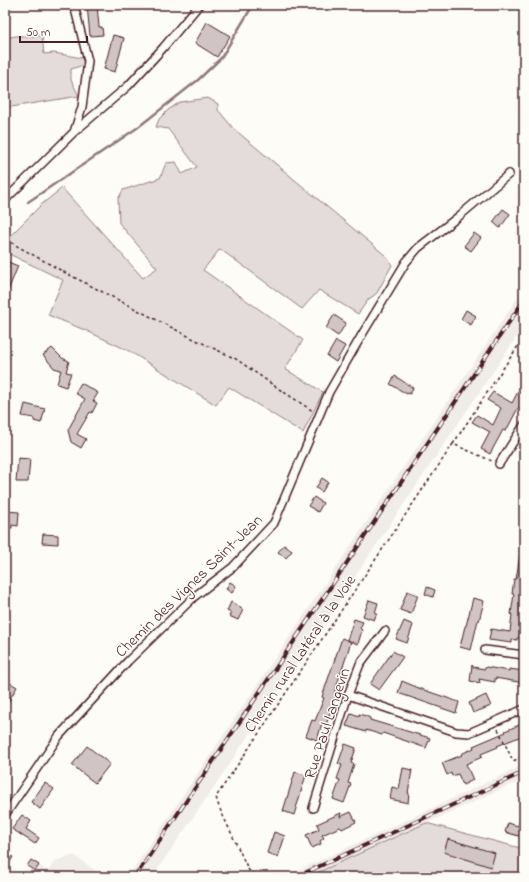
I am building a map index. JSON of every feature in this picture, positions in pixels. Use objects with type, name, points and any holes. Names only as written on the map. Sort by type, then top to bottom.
[{"type":"street","points":[[74,5],[88,61],[82,107],[74,132]]},
{"type":"street","points":[[5,202],[7,198],[74,132],[128,86],[164,48],[199,5]]},
{"type":"street","name":"Chemin des Vignes Saint-Jean","points":[[5,815],[59,736],[112,678],[195,596],[233,567],[274,523],[330,392],[363,333],[406,262],[418,248],[509,174]]},
{"type":"street","points":[[499,464],[524,425]]},
{"type":"street","name":"Rue Paul Langevin","points":[[313,808],[348,695],[360,664],[385,631]]},
{"type":"street","points":[[485,650],[524,655]]},
{"type":"street","points":[[348,695],[456,732],[469,733],[524,709]]},
{"type":"path","points":[[5,243],[10,242],[62,271],[236,359],[320,415]]},
{"type":"path","name":"Chemin rural Latéral à la Voie","points":[[258,877],[261,874],[251,873],[248,869],[219,807],[216,797],[524,337]]},
{"type":"path","points":[[453,444],[499,464]]},
{"type":"path","points":[[495,722],[513,761],[524,756]]},
{"type":"shaded area","points":[[16,36],[42,36],[44,54],[54,53],[82,58],[84,65],[71,69],[71,80],[79,96],[5,108],[5,38]]},
{"type":"shaded area","points":[[208,98],[218,104],[218,110],[234,129],[386,256],[392,265],[377,293],[368,300],[358,314],[319,290],[302,309],[220,249],[203,270],[303,340],[285,369],[323,392],[303,433],[229,387],[216,405],[129,351],[87,331],[48,315],[63,280],[5,252],[5,241],[42,204],[62,188],[143,278],[157,268],[119,223],[118,199],[123,190],[160,178],[166,163],[176,162],[182,174],[197,167],[168,129],[156,127],[159,119],[168,110],[180,102]]},
{"type":"shaded area","points":[[524,288],[524,326],[152,877],[128,877]]},
{"type":"shaded area","points":[[524,765],[524,779],[308,877],[284,877]]},
{"type":"shaded area","points":[[426,823],[524,849],[524,877],[308,877]]},
{"type":"shaded area","points":[[74,855],[104,877],[30,877],[39,865],[48,871],[55,861]]},
{"type":"building","points":[[87,5],[97,5],[99,27],[102,27],[103,35],[90,36]]},
{"type":"building","points":[[207,22],[230,36],[217,57],[195,43]]},
{"type":"building","points":[[113,35],[124,38],[115,72],[104,69]]},
{"type":"building","points":[[503,209],[510,214],[500,228],[493,222]]},
{"type":"building","points":[[474,233],[481,238],[471,251],[464,246]]},
{"type":"building","points":[[8,262],[18,266],[5,298],[5,270]]},
{"type":"building","points":[[466,310],[476,316],[471,325],[461,319]]},
{"type":"building","points":[[334,315],[346,323],[338,336],[326,328]]},
{"type":"building","points":[[336,341],[345,346],[336,362],[327,356]]},
{"type":"building","points":[[52,348],[62,358],[69,361],[66,372],[71,373],[66,387],[57,384],[61,370],[54,368],[43,355]]},
{"type":"building","points":[[395,376],[413,388],[410,394],[407,394],[390,384]]},
{"type":"building","points":[[524,380],[524,402],[520,409],[518,408],[506,431],[503,430],[490,454],[481,449],[490,432],[472,422],[477,415],[493,425],[501,408],[487,400],[493,392],[512,403]]},
{"type":"building","points":[[81,383],[98,393],[93,401],[97,403],[92,413],[90,412],[77,434],[86,439],[81,448],[71,442],[68,430],[85,399],[75,393]]},
{"type":"building","points":[[25,404],[45,409],[41,423],[34,421],[34,418],[22,416]]},
{"type":"building","points":[[18,458],[30,459],[28,482],[16,482]]},
{"type":"building","points":[[322,478],[328,482],[322,492],[316,488]]},
{"type":"building","points":[[314,497],[323,503],[318,512],[308,506]]},
{"type":"building","points":[[5,511],[19,512],[18,526],[12,525],[12,528],[5,528]]},
{"type":"building","points":[[43,534],[58,535],[58,544],[42,543]]},
{"type":"building","points":[[284,545],[292,551],[286,558],[278,552]]},
{"type":"building","points":[[520,555],[524,555],[524,608],[521,638],[517,638],[517,640],[512,639],[512,643],[489,640],[491,629],[510,632],[514,594],[512,594]]},
{"type":"building","points":[[230,582],[236,586],[232,593],[226,589]]},
{"type":"building","points":[[427,587],[435,590],[433,597],[425,594]]},
{"type":"building","points":[[407,591],[418,595],[411,614],[400,610]]},
{"type":"building","points":[[473,598],[484,601],[471,650],[460,647]]},
{"type":"building","points":[[369,600],[378,603],[375,613],[377,613],[374,620],[363,616]]},
{"type":"building","points":[[231,602],[243,610],[238,620],[229,616],[231,613],[227,611]]},
{"type":"building","points":[[354,619],[363,622],[360,628],[362,630],[358,644],[347,640]]},
{"type":"building","points":[[404,621],[413,625],[407,643],[396,639]]},
{"type":"building","points":[[342,638],[351,642],[334,694],[336,695],[326,725],[322,723],[317,740],[306,736],[312,720],[315,721],[324,698],[322,697]]},
{"type":"building","points":[[393,651],[403,657],[379,690],[370,684]]},
{"type":"building","points":[[472,665],[473,667],[485,669],[486,667],[509,671],[509,669],[524,671],[524,683],[495,678],[495,682],[479,679],[480,683],[470,681]]},
{"type":"building","points":[[7,681],[17,687],[5,707],[5,686]]},
{"type":"building","points":[[402,681],[459,702],[456,713],[398,693]]},
{"type":"building","points":[[486,695],[491,706],[473,713],[469,703]]},
{"type":"building","points":[[351,713],[359,716],[359,714],[366,716],[370,718],[370,720],[430,738],[426,748],[383,733],[382,735],[366,730],[366,732],[346,726]]},
{"type":"building","points":[[524,723],[524,735],[481,754],[482,757],[466,764],[473,780],[463,785],[458,774],[452,776],[451,773],[447,775],[442,763],[462,755],[461,754],[474,748],[473,746]]},
{"type":"building","points":[[345,744],[356,748],[351,763],[354,764],[348,783],[351,784],[344,803],[333,799],[340,780],[337,779],[342,765],[338,764]]},
{"type":"building","points":[[87,746],[110,764],[95,783],[72,765]]},
{"type":"building","points":[[403,768],[412,770],[408,793],[408,803],[390,799],[392,787],[399,789]]},
{"type":"building","points":[[295,772],[306,775],[294,815],[283,811]]},
{"type":"building","points":[[45,783],[54,789],[40,809],[31,802]]},
{"type":"building","points":[[351,812],[356,822],[342,829],[340,827],[322,835],[324,838],[320,841],[321,844],[312,848],[306,835],[319,829],[317,824],[341,813],[340,817]]},
{"type":"building","points":[[522,812],[524,812],[524,836],[522,835],[522,837],[505,832],[508,823],[518,826]]},
{"type":"building","points":[[22,815],[31,821],[26,829],[39,838],[35,844],[12,829]]},
{"type":"building","points":[[274,832],[285,836],[278,857],[267,853]]},
{"type":"building","points":[[448,839],[495,853],[491,867],[444,852]]},
{"type":"building","points":[[5,852],[13,857],[5,870]]},
{"type":"building","points":[[31,860],[39,865],[35,871],[27,866]]},
{"type":"waterway","points":[[28,202],[137,128],[198,80],[221,58],[253,5]]},
{"type":"railway","points":[[135,877],[524,300]]},
{"type":"railway","points":[[296,877],[524,772]]}]
